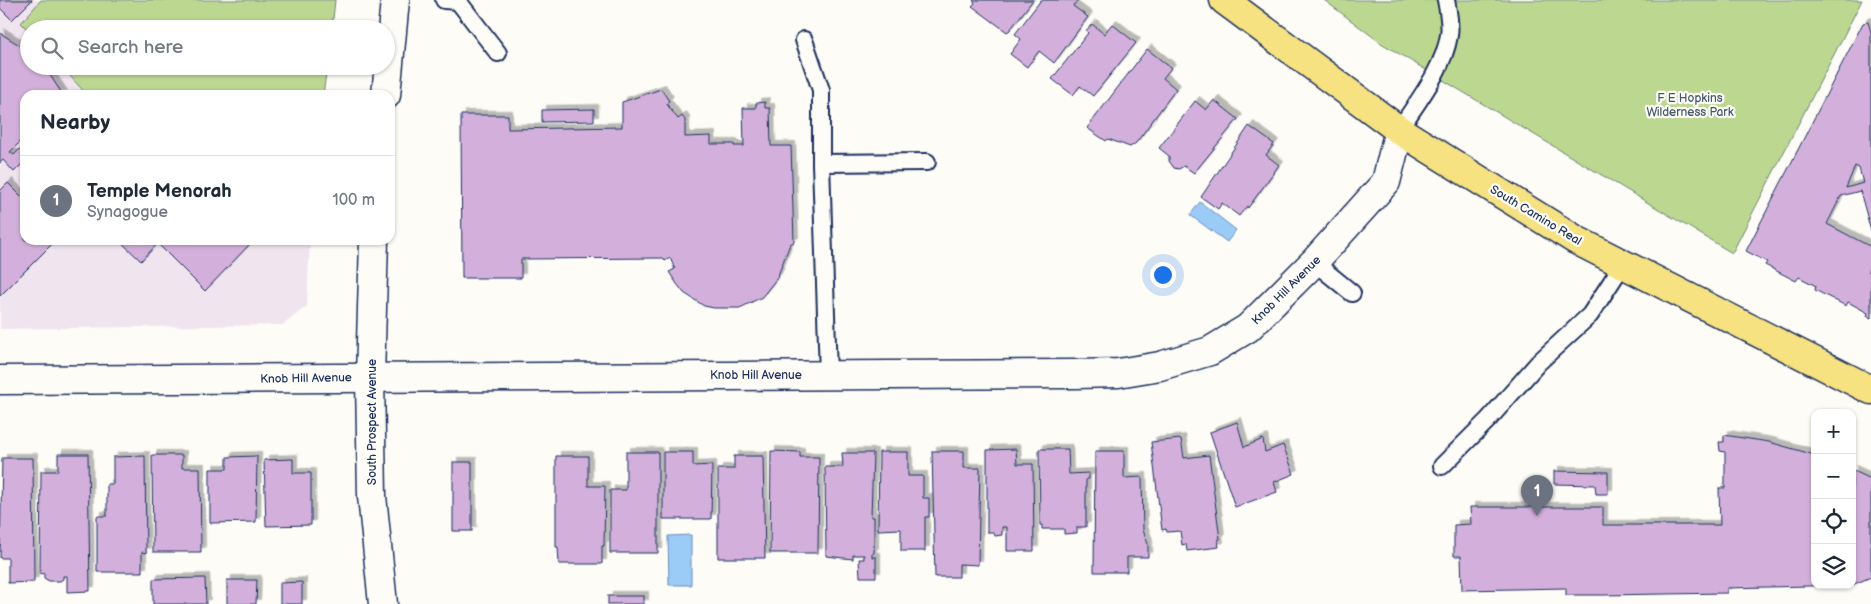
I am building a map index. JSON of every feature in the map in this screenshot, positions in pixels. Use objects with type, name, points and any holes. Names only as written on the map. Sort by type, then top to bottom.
[{"type":"main road","name":"South Camino Real","points":[[1224,0],[1399,130],[1576,240],[1871,390]]},
{"type":"street","points":[[393,20],[395,0]]},
{"type":"street","points":[[386,90],[388,75]]},
{"type":"street","name":"Knob Hill Avenue","points":[[0,380],[1118,373],[1160,366],[1210,351],[1248,328],[1314,262],[1386,182],[1399,130]]},
{"type":"street","name":"South Prospect Avenue","points":[[374,245],[370,378],[372,496],[383,604]]},
{"type":"lane","points":[[444,0],[458,1],[498,53]]},
{"type":"lane","points":[[1399,130],[1429,84],[1442,58],[1449,34],[1446,0]]},
{"type":"lane","points":[[804,40],[821,90],[820,163],[828,374]]},
{"type":"lane","points":[[820,163],[927,162]]},
{"type":"lane","points":[[1314,262],[1352,292]]},
{"type":"lane","points":[[1442,466],[1488,420],[1539,362],[1590,315],[1623,264]]},
{"type":"shaded area","points":[[0,0],[41,0],[24,20],[20,20],[20,75],[69,75],[83,90],[20,90],[20,245],[310,245],[307,306],[283,325],[0,329]]},
{"type":"green space","points":[[41,0],[335,0],[333,20],[24,20]]},
{"type":"green space","name":"F E Hopkins Wilderness Park","points":[[1324,0],[1862,0],[1732,253],[1381,43]]},
{"type":"green space","points":[[69,75],[326,75],[324,90],[83,90]]},
{"type":"water","points":[[1200,202],[1236,230],[1227,242],[1190,215]]},
{"type":"water","points":[[691,535],[691,585],[669,585],[668,536]]},
{"type":"building","points":[[0,0],[32,0],[12,20],[0,8]]},
{"type":"building","points":[[973,0],[1033,0],[1007,32],[972,6],[975,3]]},
{"type":"building","points":[[1041,0],[1078,0],[1073,6],[1088,17],[1054,63],[1039,51],[1027,67],[1010,54],[1021,39],[1015,34]]},
{"type":"building","points":[[1868,22],[1871,32],[1871,231],[1860,191],[1841,196],[1827,224],[1871,247],[1871,264],[1868,271],[1871,272],[1871,318],[1867,316],[1868,313],[1848,302],[1846,306],[1815,290],[1816,286],[1799,277],[1796,281],[1765,265],[1767,262],[1746,251],[1863,23]],"holes":[[[1855,166],[1859,168],[1863,183],[1846,188]]]},
{"type":"building","points":[[1092,24],[1104,34],[1112,24],[1136,43],[1093,96],[1080,86],[1073,95],[1052,79],[1088,33],[1086,31]]},
{"type":"building","points":[[0,33],[20,45],[20,75],[50,75],[60,90],[20,90],[20,142],[10,152],[14,155],[20,149],[20,166],[14,172],[3,160],[0,163]]},
{"type":"building","points":[[1147,49],[1171,68],[1163,78],[1176,89],[1136,143],[1130,147],[1108,139],[1106,141],[1087,128]]},
{"type":"building","points":[[661,89],[669,101],[666,103],[678,119],[682,116],[685,120],[685,137],[711,136],[711,144],[744,146],[743,108],[756,108],[756,103],[765,102],[765,108],[770,108],[771,146],[791,146],[794,242],[790,244],[777,278],[762,297],[740,308],[704,306],[684,293],[677,284],[669,272],[675,269],[670,258],[665,261],[663,258],[521,259],[521,278],[462,278],[461,115],[508,115],[508,129],[622,127],[622,102]]},
{"type":"building","points":[[1214,100],[1238,119],[1194,173],[1184,166],[1179,169],[1174,168],[1169,161],[1169,156],[1159,148],[1195,101],[1206,110]]},
{"type":"building","points":[[594,109],[594,121],[542,122],[542,110]]},
{"type":"building","points":[[1249,126],[1274,144],[1266,155],[1279,165],[1248,208],[1247,206],[1239,216],[1222,203],[1218,209],[1201,197]]},
{"type":"building","points":[[8,183],[20,195],[20,245],[51,245],[0,296],[0,191]]},
{"type":"building","points":[[124,245],[156,245],[141,261]]},
{"type":"building","points":[[159,245],[249,245],[205,291]]},
{"type":"building","points":[[1237,422],[1244,447],[1263,439],[1265,452],[1283,445],[1294,474],[1274,482],[1277,492],[1235,507],[1210,432]]},
{"type":"building","points":[[1724,435],[1769,442],[1811,454],[1811,586],[1727,588],[1727,593],[1603,595],[1566,595],[1566,588],[1462,590],[1461,556],[1454,556],[1454,525],[1471,524],[1470,507],[1603,507],[1603,525],[1720,525],[1719,488],[1725,488],[1725,452],[1720,451],[1719,442],[1724,442]]},
{"type":"building","points":[[1181,439],[1184,458],[1209,455],[1220,539],[1218,540],[1219,547],[1187,551],[1186,544],[1182,545],[1180,531],[1167,532],[1166,529],[1162,530],[1151,442]]},
{"type":"building","points":[[1016,449],[1017,464],[1033,464],[1034,551],[1007,551],[1007,527],[1002,527],[1002,535],[995,536],[993,532],[987,532],[987,450]]},
{"type":"building","points":[[1039,449],[1068,449],[1069,474],[1089,473],[1089,479],[1086,479],[1086,527],[1077,527],[1077,533],[1064,534],[1064,529],[1042,529],[1042,525],[1040,525]]},
{"type":"building","points":[[771,451],[800,452],[800,457],[819,457],[818,553],[770,553]]},
{"type":"building","points":[[932,451],[964,451],[964,468],[980,468],[978,565],[959,564],[959,577],[935,577]]},
{"type":"building","points":[[1095,451],[1124,451],[1124,478],[1142,477],[1143,530],[1148,544],[1148,557],[1127,557],[1127,572],[1094,572]]},
{"type":"building","points":[[626,452],[658,452],[658,553],[610,553],[610,490],[626,490]]},
{"type":"building","points":[[663,452],[693,452],[693,466],[712,465],[711,519],[663,519]]},
{"type":"building","points":[[879,452],[908,452],[908,476],[923,476],[923,498],[929,498],[929,517],[925,517],[925,551],[901,551],[901,529],[878,530]]},
{"type":"building","points":[[842,453],[873,453],[871,517],[874,517],[874,553],[872,553],[872,557],[876,557],[876,577],[860,577],[859,559],[864,559],[864,555],[853,555],[853,559],[826,556],[825,467],[843,467]]},
{"type":"building","points":[[58,454],[88,454],[90,591],[67,592],[67,576],[63,576],[63,579],[60,581],[49,581],[44,578],[44,574],[40,573],[41,471],[58,471]]},
{"type":"building","points":[[152,455],[182,455],[182,468],[200,468],[201,552],[153,552]]},
{"type":"building","points":[[145,456],[146,553],[142,552],[142,572],[97,572],[97,516],[107,516],[107,484],[113,484],[113,457]]},
{"type":"building","points":[[257,456],[256,522],[210,523],[210,469],[227,469],[227,457]]},
{"type":"building","points":[[556,456],[588,456],[588,486],[605,486],[602,564],[559,564],[558,547],[556,547]]},
{"type":"building","points":[[734,456],[763,456],[765,558],[718,558],[718,469],[734,469]]},
{"type":"building","points":[[2,458],[33,458],[34,582],[8,583],[8,558],[0,558]]},
{"type":"building","points":[[293,459],[293,473],[311,473],[311,525],[266,526],[264,460]]},
{"type":"building","points":[[453,462],[472,462],[472,531],[453,531]]},
{"type":"building","points":[[1554,471],[1608,472],[1608,494],[1596,494],[1595,485],[1554,484]]},
{"type":"building","points":[[1856,472],[1871,479],[1871,577],[1856,583]]},
{"type":"building","points":[[205,578],[206,604],[153,604],[153,579]]},
{"type":"building","points":[[227,580],[257,580],[256,604],[227,604]]},
{"type":"building","points":[[302,582],[302,604],[280,604],[280,583]]},
{"type":"building","points":[[608,596],[644,596],[644,604],[608,604]]},
{"type":"place","name":"Temple Menorah","points":[[1537,516]]}]
